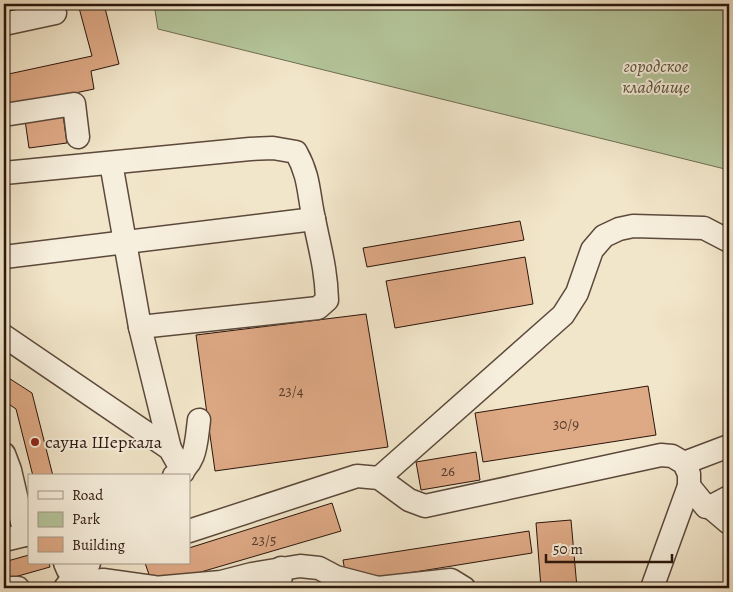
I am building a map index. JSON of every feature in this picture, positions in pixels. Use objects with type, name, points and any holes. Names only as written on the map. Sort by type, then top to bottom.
[{"type":"street","points":[[4,24],[55,13],[53,4]]},
{"type":"street","points":[[4,115],[74,104],[78,136]]},
{"type":"street","points":[[4,173],[250,149],[273,148],[296,152],[306,170],[314,219],[326,271],[327,300],[318,308],[140,327]]},
{"type":"street","points":[[110,163],[140,327],[178,474],[193,458],[199,420]]},
{"type":"street","points":[[4,257],[125,244],[314,219]]},
{"type":"street","points":[[379,478],[563,316],[577,293],[592,250],[604,236],[619,229],[633,226],[704,228],[729,241]]},
{"type":"street","points":[[4,336],[170,449]]},
{"type":"street","points":[[684,463],[729,446]]},
{"type":"street","points":[[4,454],[27,534],[4,540]]},
{"type":"street","points":[[190,531],[357,476],[379,478],[409,500],[425,506],[661,454],[672,456],[684,463],[688,474],[689,486],[652,588]]},
{"type":"street","points":[[689,486],[703,504],[720,502],[729,523]]},
{"type":"street","points":[[67,575],[87,564]]},
{"type":"street","points":[[67,575],[84,582],[102,580],[153,588],[281,578],[300,566],[319,568],[336,577],[378,588],[451,580],[464,588]]},
{"type":"street","points":[[11,588],[16,586],[18,588]]},
{"type":"green space","name":"городское кладбище","points":[[154,4],[729,4],[729,170],[158,29]]},
{"type":"building","points":[[78,4],[104,4],[119,64],[91,71],[94,89],[4,108],[4,75],[92,56]]},
{"type":"building","points":[[63,115],[67,143],[29,148],[25,120]]},
{"type":"building","points":[[520,221],[524,240],[367,267],[363,248]]},
{"type":"building","points":[[525,257],[533,304],[395,328],[386,281]]},
{"type":"building","points":[[366,314],[388,447],[215,471],[196,335]]},
{"type":"building","name":"сауна Шеркала","points":[[4,375],[32,393],[52,474],[32,474],[16,409],[4,401]]},
{"type":"building","points":[[648,386],[656,435],[483,462],[475,413]]},
{"type":"building","points":[[476,452],[480,480],[421,490],[416,462]]},
{"type":"building","points":[[10,499],[17,524],[4,528],[4,501]]},
{"type":"building","points":[[332,503],[341,531],[153,586],[145,564],[190,564],[190,548]]},
{"type":"building","points":[[571,520],[577,588],[541,588],[536,523]]},
{"type":"building","points":[[529,531],[532,553],[347,583],[343,560]]},
{"type":"building","points":[[28,555],[28,564],[49,564],[50,567],[4,580],[4,562]]},
{"type":"building","points":[[324,585],[324,588],[290,588]]},
{"type":"place","name":"сауна Шеркала","points":[[35,442]]}]
